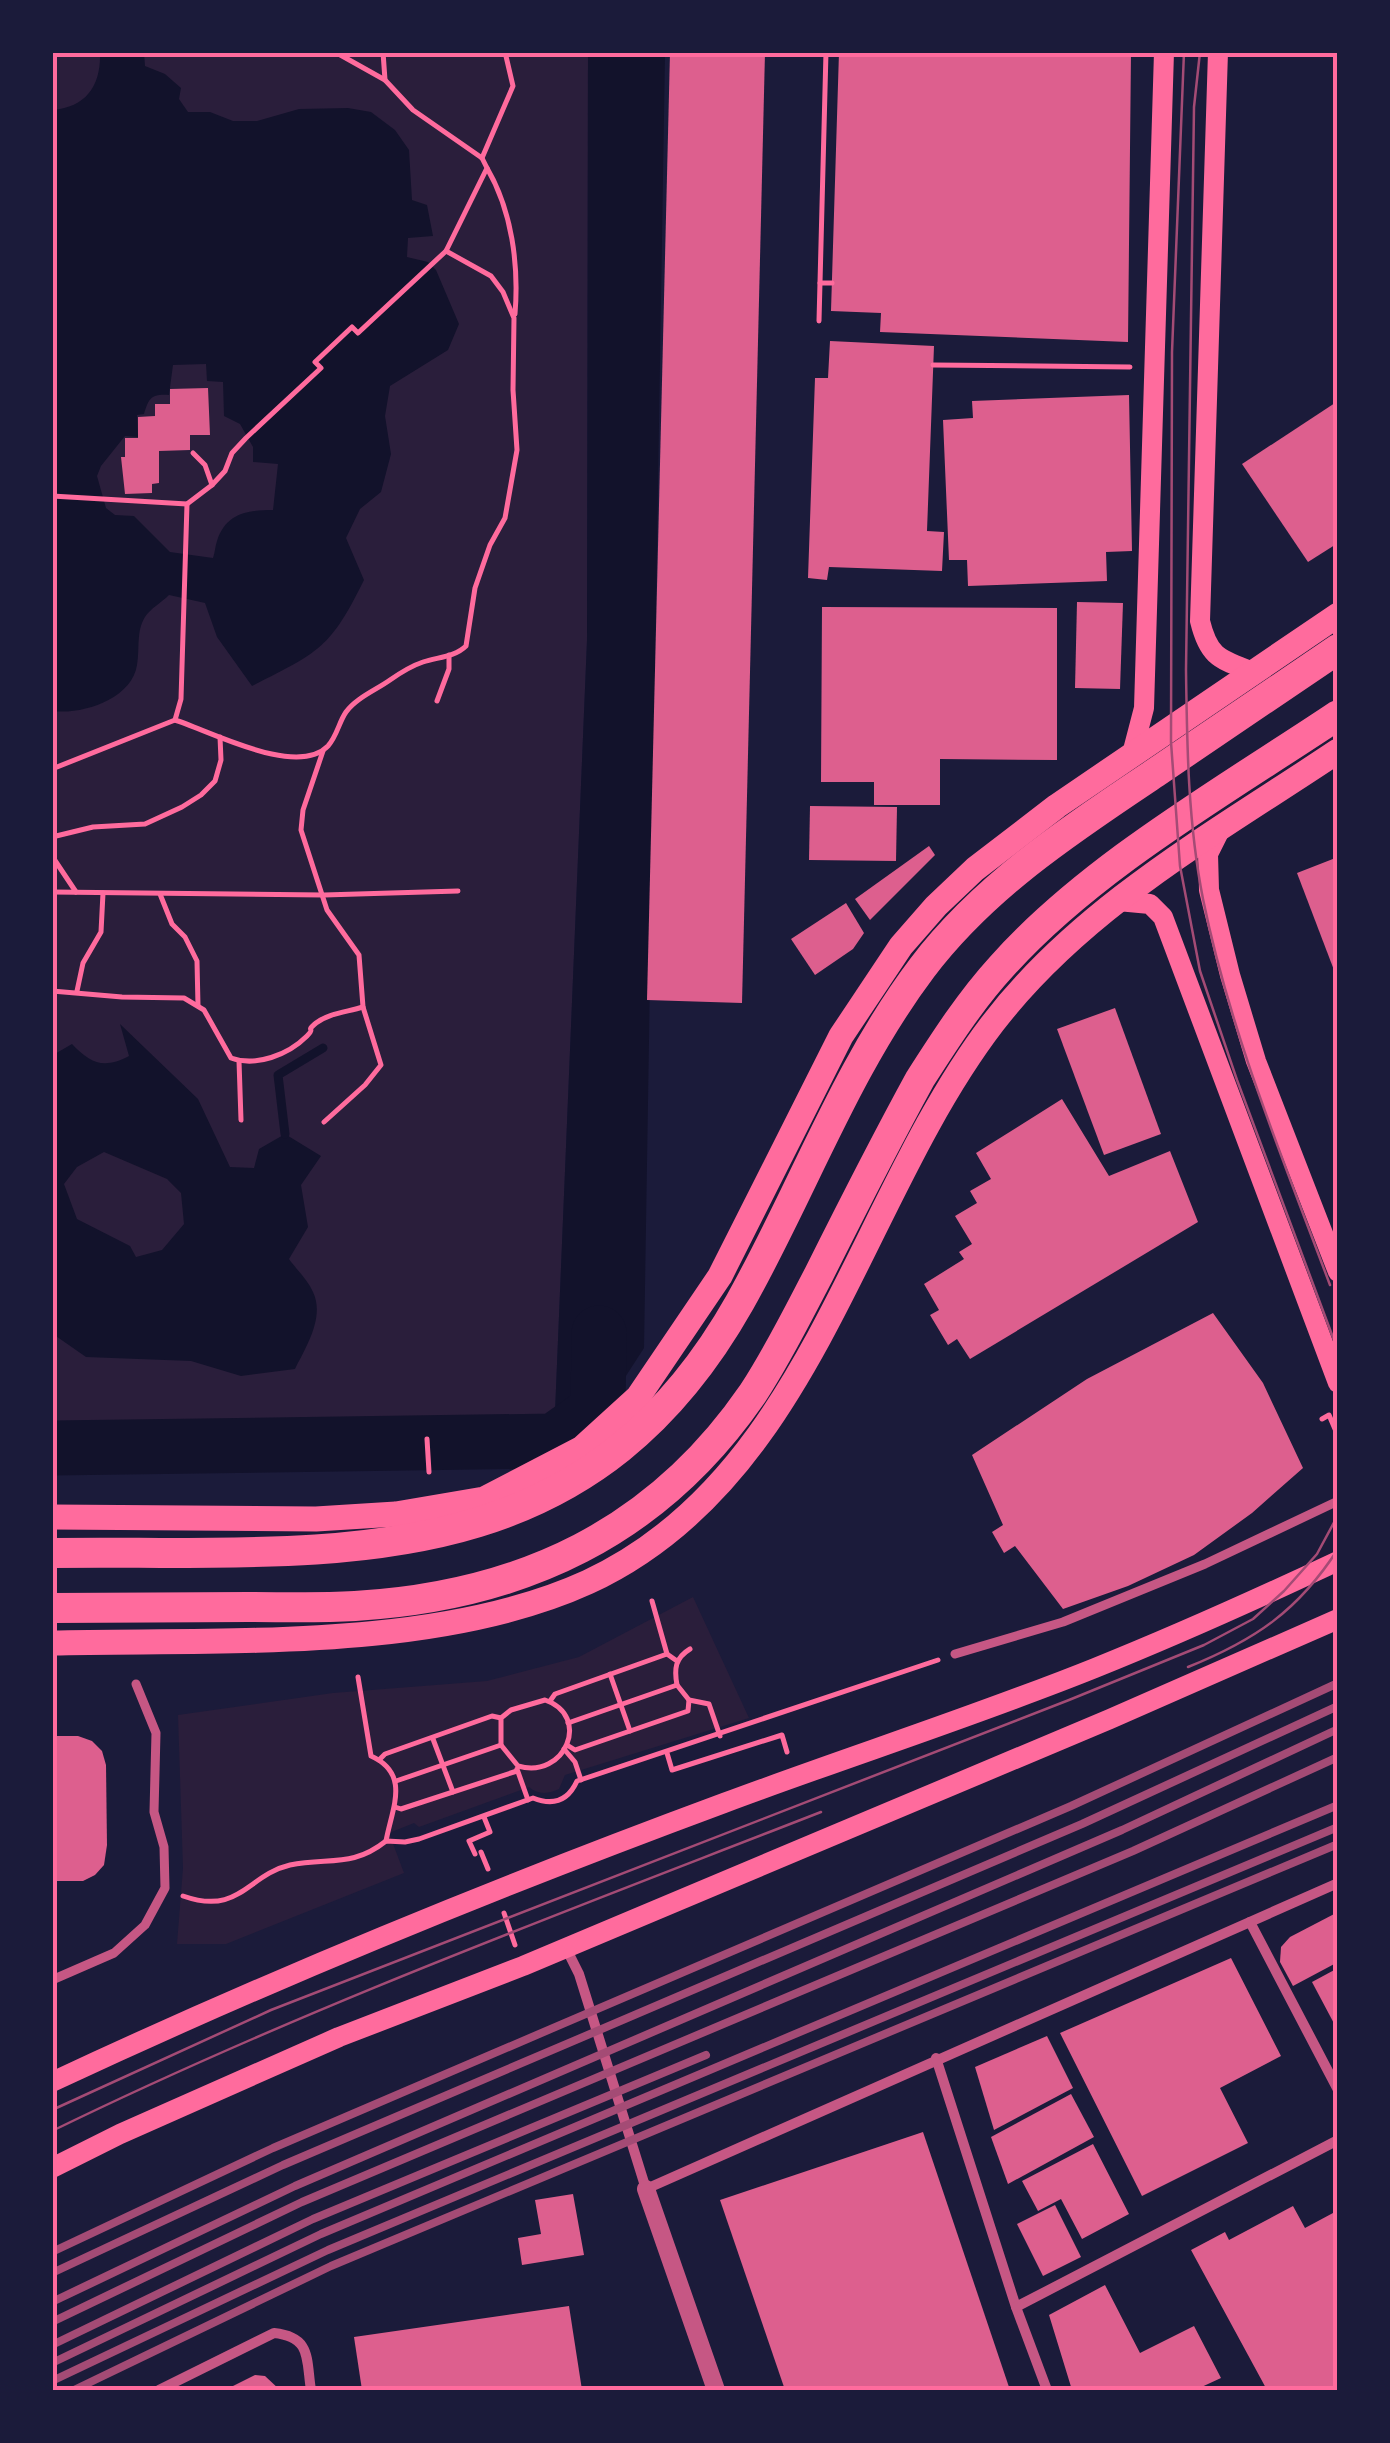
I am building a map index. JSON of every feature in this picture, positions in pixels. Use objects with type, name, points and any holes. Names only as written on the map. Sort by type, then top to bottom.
[{"type":"highway","points":[[52,1553],[343,1548],[416,1540],[474,1525],[529,1504],[605,1459],[668,1403],[724,1329],[870,1046],[924,966],[957,927],[994,890],[1080,824],[1338,649]]},
{"type":"highway","points":[[52,1608],[353,1606],[414,1600],[464,1592],[528,1573],[617,1529],[694,1465],[753,1392],[920,1079],[945,1039],[1000,968],[1098,878],[1338,715]]},
{"type":"main road","points":[[1132,754],[1144,708],[1164,52]]},
{"type":"main road","points":[[1218,52],[1200,621],[1205,641],[1216,657],[1253,672]]},
{"type":"main road","points":[[52,1517],[316,1519],[396,1514],[484,1499],[582,1448],[638,1397],[701,1306],[842,1036],[901,946],[936,906],[976,869],[1132,754],[1338,614]]},
{"type":"main road","points":[[52,1643],[297,1637],[470,1620],[512,1610],[588,1582],[658,1540],[713,1489],[770,1417],[813,1348],[923,1131],[970,1055],[1022,988],[1118,900],[1338,751]]},
{"type":"main road","points":[[1220,830],[1208,854],[1209,890],[1230,976],[1256,1061],[1338,1272]]},
{"type":"main road","points":[[1118,900],[1150,904],[1163,916],[1338,1383]]},
{"type":"main road","points":[[52,2082],[201,2012],[514,1885],[721,1804],[1091,1670],[1338,1561]]},
{"type":"main road","points":[[52,2168],[339,2037],[566,1948],[1338,1620]]},
{"type":"street","points":[[949,1656],[1063,1622],[1205,1564],[1338,1501]]},
{"type":"street","points":[[52,1980],[114,1953],[145,1925],[165,1888],[164,1847],[154,1812],[156,1732],[136,1684]]},
{"type":"street","points":[[646,2189],[1338,1883]]},
{"type":"street","points":[[1250,1922],[1338,2090]]},
{"type":"street","points":[[566,1948],[580,1974],[646,2189],[716,2390]]},
{"type":"street","points":[[936,2058],[1046,2390]]},
{"type":"street","points":[[1016,2307],[1338,2140]]},
{"type":"street","points":[[159,2390],[274,2333],[293,2335],[304,2347],[311,2390]]},
{"type":"path","points":[[324,1122],[366,1086],[380,1065],[363,1007],[359,955],[327,910],[301,830],[303,810],[323,751],[332,743],[347,710],[405,670],[466,646],[476,588],[490,545],[505,518],[518,450],[513,390],[518,277],[500,191],[482,158],[413,110],[385,80],[335,52]]},
{"type":"path","points":[[382,52],[385,80]]},
{"type":"path","points":[[482,158],[513,86],[505,52]]},
{"type":"path","points":[[819,321],[826,52]]},
{"type":"path","points":[[52,496],[187,504],[212,486],[246,438],[321,368],[315,362],[352,328],[358,333],[446,251],[487,168]]},
{"type":"path","points":[[446,251],[491,276],[504,292],[514,318]]},
{"type":"path","points":[[820,283],[832,283]]},
{"type":"path","points":[[933,365],[1140,367]]},
{"type":"path","points":[[193,452],[205,465],[212,486]]},
{"type":"path","points":[[175,720],[181,698],[187,504]]},
{"type":"path","points":[[437,701],[450,669],[449,655]]},
{"type":"path","points":[[54,766],[175,720],[220,735],[247,750],[294,756],[323,751]]},
{"type":"path","points":[[52,837],[106,826],[145,824],[182,808],[215,781],[221,760],[220,735]]},
{"type":"path","points":[[52,856],[76,892]]},
{"type":"path","points":[[52,892],[324,895],[458,891]]},
{"type":"path","points":[[77,991],[83,963],[101,932],[103,892]]},
{"type":"path","points":[[160,894],[172,924],[185,936],[198,961],[198,1006]]},
{"type":"path","points":[[52,991],[184,998],[208,1016],[227,1052],[239,1061],[252,1062],[274,1058],[308,1036],[313,1025],[332,1015],[363,1007]]},
{"type":"path","points":[[239,1061],[242,1120]]},
{"type":"path","points":[[1322,1419],[1330,1415],[1338,1436]]},
{"type":"path","points":[[427,1439],[428,1472]]},
{"type":"path","points":[[652,1601],[666,1654],[677,1661]]},
{"type":"path","points":[[690,1649],[677,1661],[677,1685],[689,1700],[709,1704],[720,1736]]},
{"type":"path","points":[[550,1701],[555,1694],[666,1654]]},
{"type":"path","points":[[386,1841],[419,1839],[528,1800],[558,1801],[571,1794],[582,1780],[949,1656]]},
{"type":"path","points":[[610,1674],[630,1731]]},
{"type":"path","points":[[165,1888],[208,1902],[234,1897],[287,1866],[349,1861],[371,1853],[386,1841],[398,1795],[396,1781],[371,1756],[358,1677]]},
{"type":"path","points":[[568,1723],[677,1685]]},
{"type":"path","points":[[566,1747],[574,1750],[688,1711],[689,1700]]},
{"type":"path","points":[[379,1760],[385,1754],[492,1716],[501,1718],[524,1704],[550,1701],[564,1713],[568,1723],[566,1747],[548,1764],[535,1769],[517,1768],[453,1793],[401,1809],[396,1806]]},
{"type":"path","points":[[501,1718],[501,1744],[517,1768],[528,1800]]},
{"type":"path","points":[[667,1754],[672,1770],[782,1735],[787,1752]]},
{"type":"path","points":[[433,1739],[453,1793]]},
{"type":"path","points":[[396,1781],[501,1744]]},
{"type":"path","points":[[566,1747],[582,1780]]},
{"type":"path","points":[[475,1854],[469,1841],[490,1832],[484,1817]]},
{"type":"shaded area","points":[[144,52],[145,66],[165,74],[181,88],[179,99],[188,112],[210,112],[233,121],[257,121],[299,109],[348,108],[371,112],[395,130],[409,150],[412,200],[427,205],[433,236],[408,238],[407,257],[428,262],[436,270],[459,324],[448,350],[390,386],[385,416],[391,454],[381,492],[360,509],[346,538],[364,580],[342,621],[320,646],[252,686],[217,637],[205,603],[169,595],[142,622],[137,665],[126,687],[104,702],[65,712],[53,711],[53,110],[74,104],[89,93],[98,75],[100,53]],"holes":[[[206,364],[207,381],[223,382],[224,416],[240,424],[253,447],[253,462],[278,464],[273,510],[247,512],[232,519],[221,532],[213,558],[170,552],[134,516],[115,515],[106,508],[97,476],[125,436],[138,437],[137,415],[144,414],[152,398],[169,395],[173,365]]]},
{"type":"shaded area","points":[[52,53],[588,53],[587,641],[554,1437],[53,1443]]},
{"type":"shaded area","points":[[588,53],[665,53],[644,1348],[613,1396],[554,1437],[587,641]]},
{"type":"shaded area","points":[[120,1024],[198,1099],[230,1167],[254,1168],[259,1149],[285,1134],[321,1156],[301,1185],[308,1227],[289,1259],[311,1288],[317,1311],[313,1332],[295,1369],[241,1376],[191,1361],[86,1357],[53,1334],[53,1055],[72,1044],[98,1062],[129,1056]],"holes":[[[104,1152],[167,1179],[181,1193],[184,1224],[162,1250],[136,1257],[130,1246],[77,1219],[64,1184],[77,1167]]]},
{"type":"shaded area","points":[[693,1597],[749,1718],[565,1775],[559,1789],[551,1792],[529,1787],[419,1827],[414,1823],[389,1833],[404,1873],[226,1944],[177,1944],[183,1868],[178,1715],[333,1693],[487,1681],[579,1657]]},
{"type":"building","points":[[670,52],[765,52],[742,1003],[647,1000]]},
{"type":"building","points":[[839,52],[1131,52],[1128,342],[880,332],[881,313],[831,311]]},
{"type":"building","points":[[830,341],[934,346],[927,531],[944,532],[942,571],[829,567],[827,580],[808,578],[815,378],[828,378]]},
{"type":"building","points":[[208,388],[210,435],[190,435],[190,450],[159,451],[159,483],[152,484],[152,493],[125,494],[121,457],[125,457],[125,438],[138,438],[138,417],[155,416],[155,404],[170,404],[170,389]]},
{"type":"building","points":[[1129,395],[1132,551],[1106,552],[1107,581],[968,586],[967,560],[949,560],[943,420],[973,418],[972,401]]},
{"type":"building","points":[[1338,401],[1338,543],[1308,562],[1242,464]]},
{"type":"building","points":[[1077,602],[1123,603],[1120,689],[1075,688]]},
{"type":"building","points":[[822,607],[1057,608],[1057,760],[940,759],[940,805],[874,805],[874,782],[821,782]]},
{"type":"building","points":[[810,806],[897,807],[896,861],[809,860]]},
{"type":"building","points":[[929,846],[935,855],[870,920],[855,899]]},
{"type":"building","points":[[1338,857],[1338,978],[1337,978],[1297,873]]},
{"type":"building","points":[[846,903],[864,933],[853,949],[815,975],[791,939]]},
{"type":"building","points":[[1115,1008],[1161,1134],[1104,1155],[1057,1029]]},
{"type":"building","points":[[1062,1099],[1109,1176],[1170,1151],[1198,1222],[970,1359],[957,1339],[948,1345],[930,1315],[939,1310],[924,1284],[964,1259],[959,1252],[972,1244],[955,1216],[977,1203],[970,1191],[991,1179],[976,1153]]},
{"type":"building","points":[[1213,1313],[1263,1383],[1303,1468],[1252,1513],[1194,1555],[1128,1586],[1063,1609],[1015,1546],[1004,1553],[992,1532],[1003,1525],[972,1455],[1087,1379]]},
{"type":"building","points":[[52,1736],[78,1736],[92,1741],[102,1751],[106,1765],[104,1865],[83,1881],[52,1881]]},
{"type":"building","points":[[1338,1912],[1338,1962],[1293,1986],[1280,1962],[1281,1947],[1290,1937]]},
{"type":"building","points":[[1231,1958],[1281,2056],[1220,2088],[1248,2143],[1142,2196],[1060,2033]]},
{"type":"building","points":[[1338,1968],[1338,2031],[1312,1982]]},
{"type":"building","points":[[1047,2036],[1073,2088],[994,2130],[975,2067]]},
{"type":"building","points":[[1071,2094],[1094,2137],[1008,2184],[991,2137]]},
{"type":"building","points":[[923,2132],[1010,2390],[785,2390],[720,2200]]},
{"type":"building","points":[[1093,2144],[1129,2214],[1082,2239],[1061,2199],[1038,2211],[1022,2181]]},
{"type":"building","points":[[573,2194],[584,2255],[522,2265],[518,2238],[541,2234],[535,2200]]},
{"type":"building","points":[[1055,2205],[1081,2257],[1043,2276],[1017,2224]]},
{"type":"building","points":[[1293,2206],[1305,2228],[1333,2213],[1338,2221],[1338,2390],[1267,2390],[1191,2250],[1225,2232],[1229,2240]]},
{"type":"building","points":[[1105,2285],[1140,2353],[1194,2326],[1221,2378],[1195,2390],[1072,2390],[1049,2315]]},
{"type":"building","points":[[569,2306],[582,2390],[362,2390],[354,2337]]},
{"type":"building","points":[[255,2375],[265,2376],[280,2390],[225,2390]]},
{"type":"waterway","points":[[285,1134],[278,1075],[323,1048]]},
{"type":"waterway","points":[[52,1448],[554,1441],[598,1410],[599,1333]]},
{"type":"tram line","points":[[1184,52],[1172,352],[1171,742],[1180,866],[1200,971],[1338,1351]]},
{"type":"tram line","points":[[1200,52],[1194,107],[1186,670],[1194,842],[1203,899],[1228,998],[1259,1095],[1330,1285]]},
{"type":"tram line","points":[[52,2110],[271,2010],[1204,1645],[1253,1619],[1284,1591],[1317,1554],[1338,1515]]},
{"type":"tram line","points":[[1188,1667],[1234,1646],[1273,1621],[1307,1590],[1338,1549]]},
{"type":"tram line","points":[[52,2131],[337,2003],[821,1812]]},
{"type":"railway","points":[[52,2252],[273,2148],[1071,1806],[1338,1683]]},
{"type":"railway","points":[[52,2273],[283,2165],[1082,1824],[1338,1706]]},
{"type":"railway","points":[[52,2302],[295,2186],[1122,1830],[1338,1729]]},
{"type":"railway","points":[[52,2322],[302,2202],[1133,1851],[1338,1757]]},
{"type":"railway","points":[[52,2363],[321,2234],[1338,1805]]},
{"type":"railway","points":[[52,2381],[328,2250],[1338,1827]]},
{"type":"railway","points":[[74,2390],[331,2266],[1338,1844]]},
{"type":"railway","points":[[52,2345],[313,2219],[706,2055]]}]
